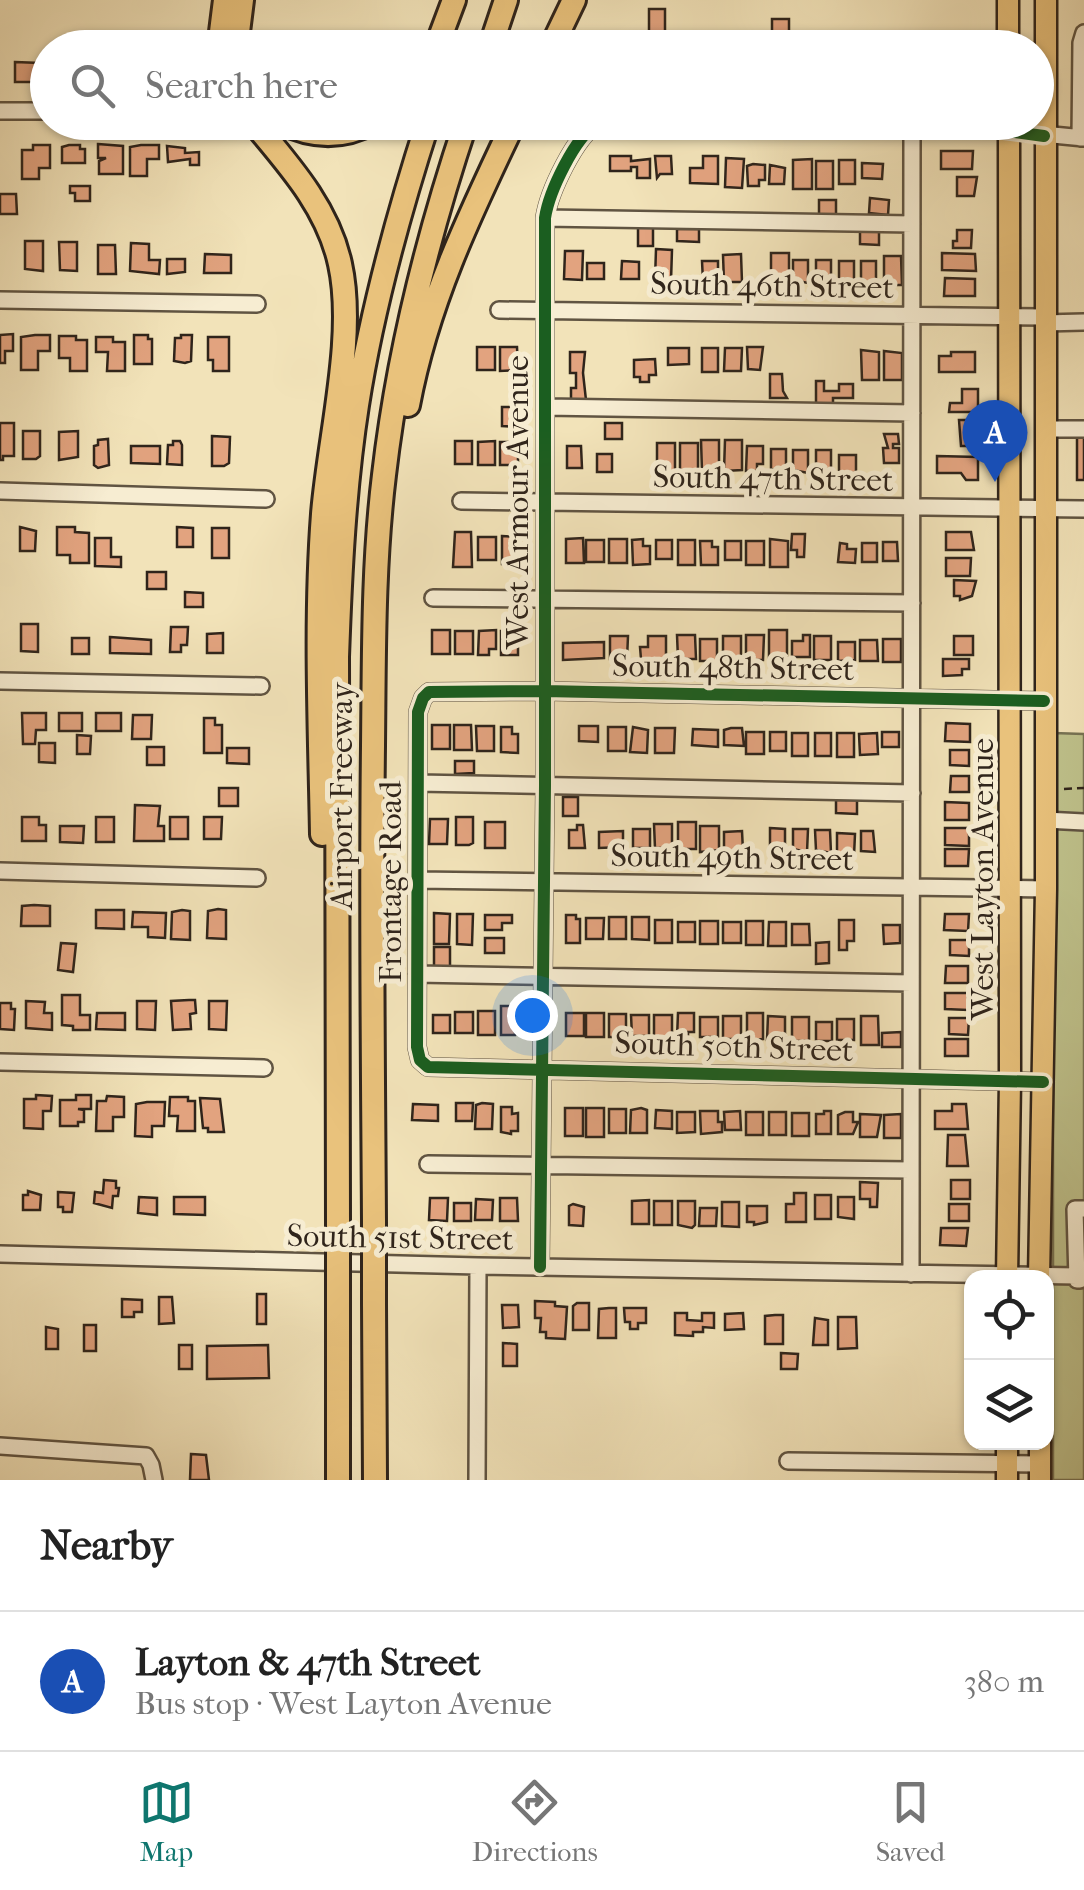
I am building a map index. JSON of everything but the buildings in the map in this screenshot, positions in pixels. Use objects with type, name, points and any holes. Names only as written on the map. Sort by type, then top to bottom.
[{"type":"highway","points":[[221,30],[225,0]]},
{"type":"highway","points":[[238,30],[242,0]]},
{"type":"highway","points":[[443,30],[454,0]]},
{"type":"highway","points":[[458,30],[468,0]]},
{"type":"highway","points":[[496,30],[506,0]]},
{"type":"highway","points":[[559,30],[574,0]]},
{"type":"highway","points":[[268,140],[322,214],[337,252],[344,290],[346,330],[323,517],[319,650],[323,880],[337,897]]},
{"type":"highway","name":"Airport Freeway","points":[[338,1480],[336,657],[340,564],[357,404],[402,203],[422,140]]},
{"type":"highway","name":"Airport Freeway","points":[[374,1480],[375,604],[384,477],[402,359],[430,235],[460,140]]},
{"type":"highway","points":[[375,604],[389,568],[403,434],[421,348],[460,235],[505,140]]},
{"type":"main road","points":[[1008,0],[1008,30]]},
{"type":"main road","name":"West Layton Avenue","points":[[1046,0],[1046,30]]},
{"type":"main road","points":[[1051,30],[1061,0]]},
{"type":"main road","name":"West Layton Avenue","points":[[1007,1270],[1009,140]]},
{"type":"main road","name":"West Layton Avenue","points":[[1038,1270],[1046,889],[1044,140]]},
{"type":"street","points":[[1054,137],[1082,138],[1084,33]]},
{"type":"street","points":[[0,111],[30,112]]},
{"type":"street","name":"West Armour Avenue","points":[[540,1267],[545,218],[548,202],[580,140]]},
{"type":"street","points":[[911,1274],[912,140]]},
{"type":"street","points":[[545,218],[912,224]]},
{"type":"street","points":[[0,300],[258,304]]},
{"type":"street","name":"South 46th Street","points":[[499,310],[1010,315],[1084,322]]},
{"type":"street","points":[[546,407],[912,414]]},
{"type":"street","points":[[1044,424],[1084,420]]},
{"type":"street","points":[[1044,424],[1084,430]]},
{"type":"street","points":[[0,491],[266,499]]},
{"type":"street","name":"South 47th Street","points":[[461,500],[1084,509]]},
{"type":"street","points":[[433,598],[912,603]]},
{"type":"street","points":[[0,681],[261,686]]},
{"type":"street","name":"South 48th Street","points":[[423,698],[432,691],[544,691],[1044,701]]},
{"type":"street","name":"Frontage Road","points":[[423,698],[418,716],[417,1046],[424,1065]]},
{"type":"street","points":[[418,783],[912,793]]},
{"type":"street","points":[[1045,820],[1084,822]]},
{"type":"street","points":[[0,871],[258,878]]},
{"type":"street","name":"South 49th Street","points":[[418,880],[1046,889]]},
{"type":"street","points":[[418,974],[911,983]]},
{"type":"street","points":[[0,1062],[264,1068]]},
{"type":"street","name":"South 50th Street","points":[[424,1065],[1043,1082]]},
{"type":"street","points":[[428,1164],[910,1170]]},
{"type":"street","points":[[1080,1278],[1076,1209],[1084,1209]]},
{"type":"street","name":"South 51st Street","points":[[0,1254],[964,1276]]},
{"type":"street","points":[[477,1480],[478,1266]]},
{"type":"street","name":"South 51st Street","points":[[1054,1277],[1080,1278]]},
{"type":"street","points":[[0,1446],[146,1456],[152,1464],[154,1480]]},
{"type":"street","points":[[788,1461],[1040,1462]]},
{"type":"street","points":[[815,1480],[818,1461]]},
{"type":"path","points":[[1058,790],[1084,788]]},
{"type":"green space","points":[[1053,733],[1084,734],[1084,1480],[1053,1480]]},
{"type":"cycle path","points":[[540,1267],[545,218],[557,180],[581,140]]},
{"type":"cycle path","points":[[1043,1082],[428,1067],[420,1060],[417,1047],[418,712],[429,692],[1044,701]]},
{"type":"place","name":"Layton & 47th Street","points":[[995,482]]}]
